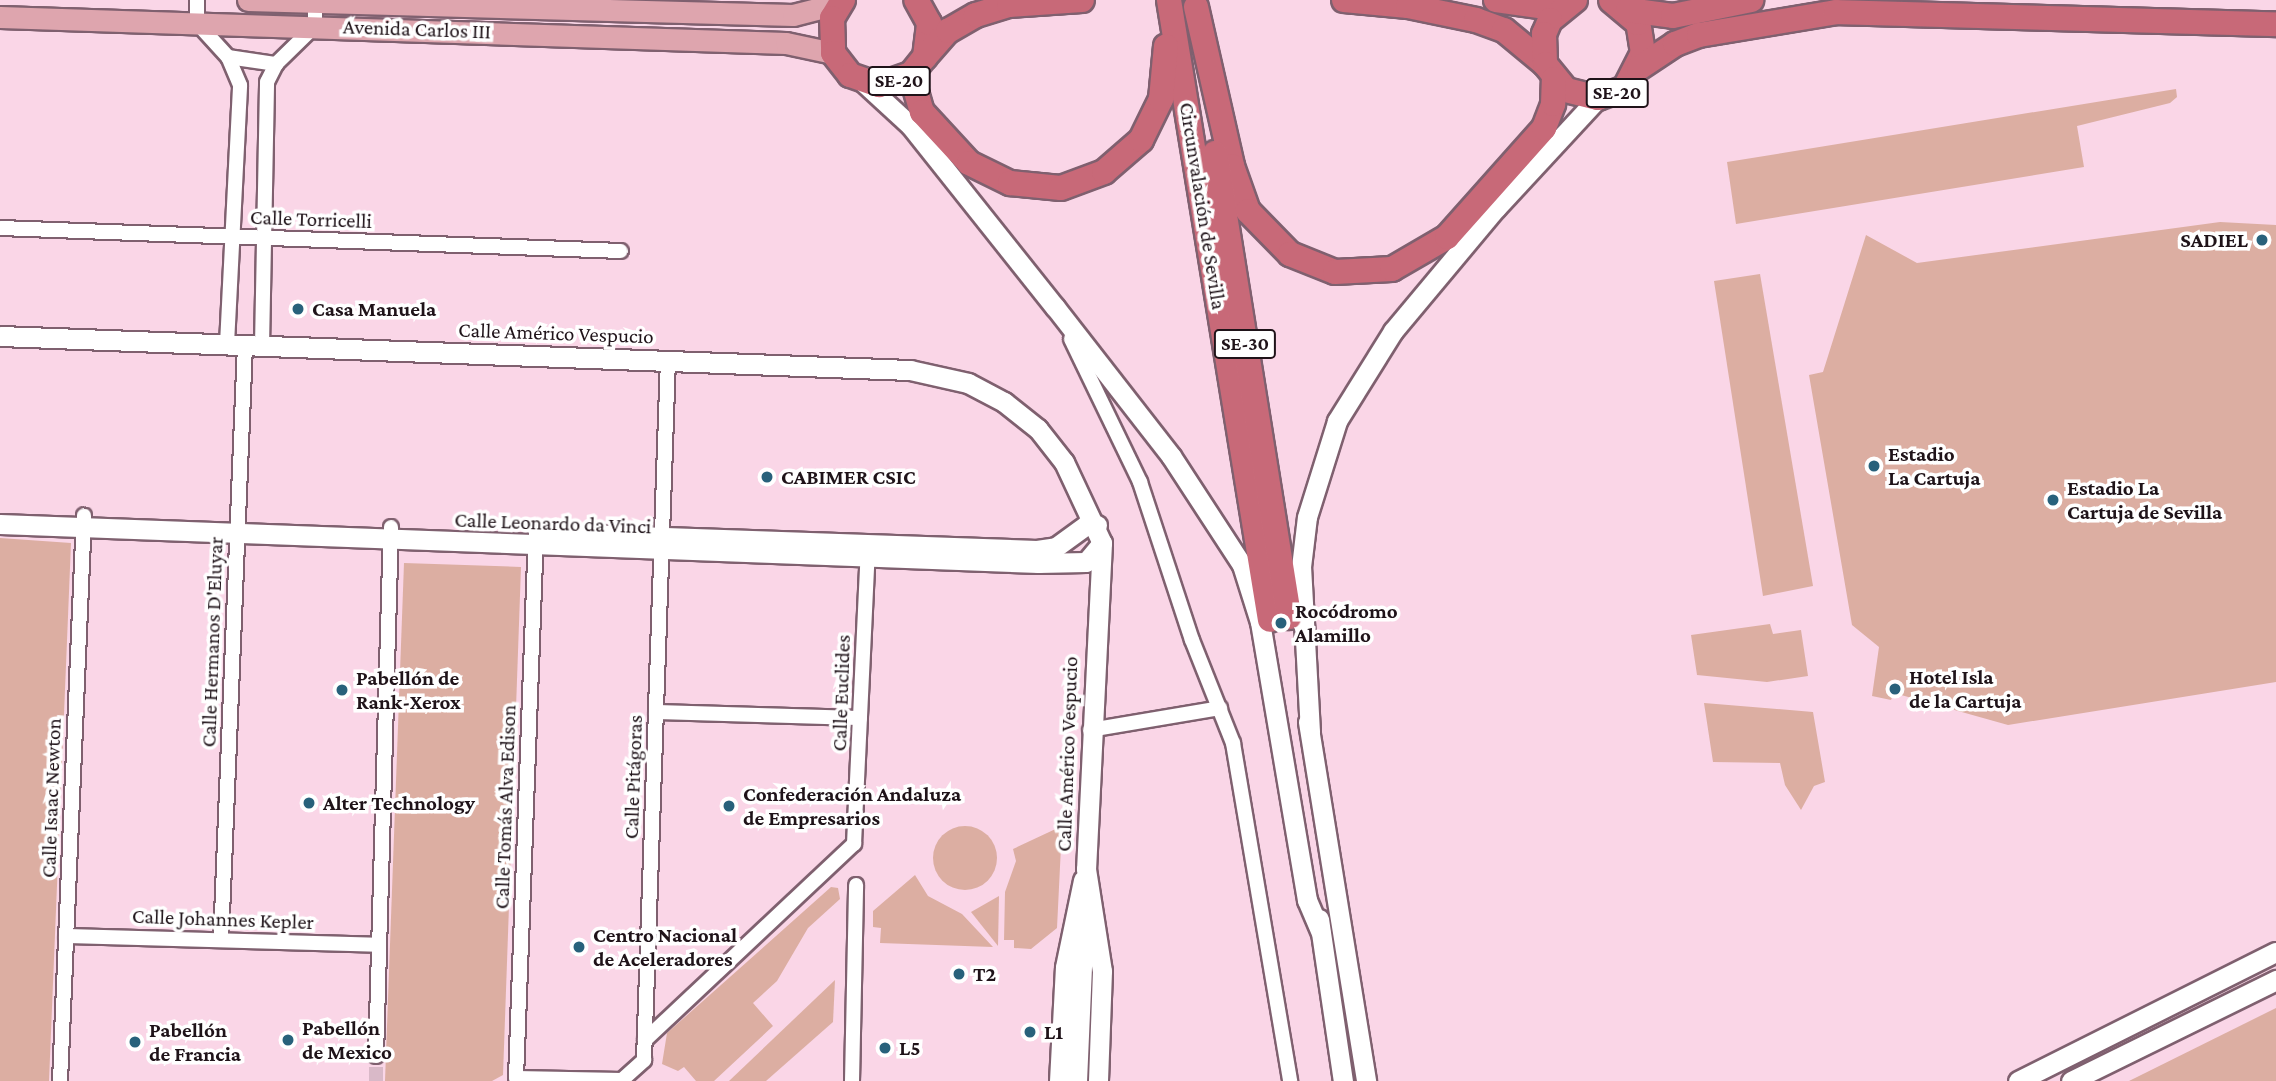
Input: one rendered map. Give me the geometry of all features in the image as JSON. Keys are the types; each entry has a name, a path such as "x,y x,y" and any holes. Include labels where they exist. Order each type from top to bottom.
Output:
{"highway":[{"name":"SE-20","path":"916,0 929,23 918,66"},
{"name":"SE-20","path":"832,53 845,70 863,82 888,84 918,66 948,31 976,15 1009,5 1082,0"},
{"path":"1167,0 1190,73 1232,166 1248,211 1290,254 1349,274 1408,264 1447,237 1544,128 1553,104 1544,34 1567,4"},
{"name":"SE-20","path":"1344,0 1408,6 1476,20 1504,30 1582,97 1598,98 1625,88 1639,68 1675,44 1699,35 1810,14 1864,10 2276,23"},
{"path":"1496,0 1567,4"},
{"name":"SE-20","path":"1620,5 1673,16 1751,0"},
{"path":"832,53 829,36 841,1"},
{"path":"918,66 922,112 969,163 1010,183 1040,189 1081,183 1125,157 1190,73 1195,4"},
{"name":"SE-20","path":"1620,5 1643,38 1639,68"},
{"name":"Circunvalación de Sevilla","path":"1190,73 1280,619"}],"main road":[{"name":"Avenida Carlos III","path":"248,0 793,15 841,1"},
{"name":"Avenida Carlos III","path":"0,17 786,43 832,53"}],"street":[{"path":"197,0 197,23 228,57 240,85 232,237 245,345"},
{"path":"245,345 264,239 267,82 276,64 315,26 315,1"},
{"path":"2133,18 2276,36"},
{"path":"228,57 276,64"},
{"path":"863,82 910,125 1055,307 1221,528 1242,565 1280,619 1310,732 1366,1081"},
{"path":"1343,1081 1320,931 1280,619 1310,505 1337,421 1356,383 1393,331 1496,208 1598,98"},
{"name":"Calle Torricelli","path":"0,228 621,251"},
{"path":"1055,307 1140,482 1192,640 1233,743 1290,1081"},
{"name":"Calle Américo Vespucio","path":"0,336 910,369 968,383 1022,415 1071,475 1092,543 1094,641 1086,869 1065,967 1059,1081"},
{"name":"Calle Hermanos D'Eluyar","path":"221,940 245,345"},
{"name":"Calle Pitágoras","path":"513,1079 622,1080 644,1060 668,360"},
{"name":"Calle Leonardo da Vinci","path":"0,513 84,522"},
{"name":"Calle Leonardo da Vinci","path":"0,524 84,522 868,551 1037,550 1092,543"},
{"name":"Calle Isaac Newton","path":"60,1081 84,522"},
{"path":"376,1056 391,533"},
{"name":"Calle Tomás Alva Edison","path":"513,1079 536,539"},
{"name":"Calle Leonardo da Vinci","path":"868,551 1092,543"},
{"name":"Calle Euclides","path":"645,1040 854,844 868,551"},
{"path":"1090,730 1220,708"},
{"path":"656,712 860,718"},
{"path":"1077,1081 1086,869"},
{"name":"Calle Américo Vespucio","path":"1086,869 1102,971 1098,1081"},
{"path":"852,1081 856,886"},
{"name":"Calle Johannes Kepler","path":"66,936 379,945"},
{"path":"2018,1081 2276,951"},
{"path":"2071,1081 2276,980"}],"shaded area":[{"path":"2176,89 2177,97 2170,103 2077,126 2084,167 1736,224 1727,162"},
{"name":"Estadio La Cartuja de Sevilla","path":"2220,222 2276,225 2276,682 2008,725 1894,693 1891,700 1872,696 1879,647 1852,625 1809,375 1823,372 1866,235 1917,263"},
{"path":"1760,274 1813,586 1763,596 1714,281"},
{"path":"0,538 71,543 49,1081 0,1081"},
{"path":"404,563 521,567 503,1075 492,1081 385,1081"},
{"path":"1770,624 1773,634 1801,630 1808,676 1767,682 1697,675 1691,635"},
{"path":"1704,703 1813,712 1825,782 1814,786 1801,810 1785,785 1780,763 1713,762"},
{"path":"959,826 971,826 988,835 995,846 995,870 988,881 971,890 959,890 947,885 938,876 933,864 933,852 938,840 947,831"},
{"path":"1062,826 1057,928 1031,949 1014,948 1014,940 1004,940 1005,892 1016,861 1013,849"},
{"path":"915,875 928,896 962,914 993,947 880,943 881,928 873,927 873,911"},
{"path":"831,887 838,888 840,899 808,928 777,981 753,1003 773,1026 714,1081 696,1081 684,1067 678,1071 662,1064 667,1033"},
{"path":"999,896 998,946 971,912"},
{"path":"835,980 833,1022 766,1081 729,1081"},
{"path":"2276,1008 2276,1081 2129,1081"}],"tunnel":[{"path":"376,1056 376,1081"}],"place":[{"name":"SADIEL","path":"2262,240"},
{"name":"Casa Manuela","path":"298,309"},
{"name":"Estadio La Cartuja","path":"1874,466"},
{"name":"CABIMER CSIC","path":"767,477"},
{"name":"Estadio La Cartuja de Sevilla","path":"2053,500"},
{"name":"Rocódromo Alamillo","path":"1281,623"},
{"name":"Hotel Isla de la Cartuja","path":"1895,689"},
{"name":"Pabellón de Rank-Xerox","path":"342,690"},
{"name":"Alter Technology","path":"309,803"},
{"name":"Confederación Andaluza de Empresarios","path":"729,806"},
{"name":"Centro Nacional de Aceleradores","path":"579,947"},
{"name":"T2","path":"959,974"},
{"name":"L1","path":"1030,1032"},
{"name":"Pabellón de Mexico","path":"288,1040"},
{"name":"Pabellón de Francia","path":"135,1042"},
{"name":"L5","path":"885,1048"}]}
